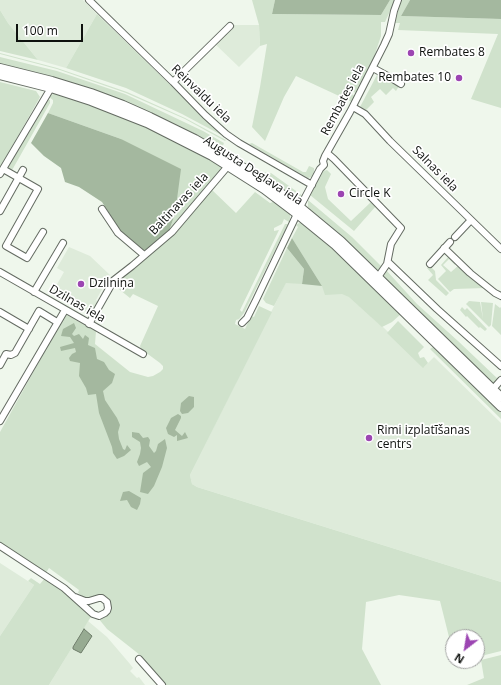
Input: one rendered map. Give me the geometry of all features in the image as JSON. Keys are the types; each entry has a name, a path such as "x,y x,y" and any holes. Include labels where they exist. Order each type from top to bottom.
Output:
{"main road":[{"name":"Augusta Deglava iela","path":"0,68 52,81 91,93 150,117 195,139 236,163 299,210 378,277 501,397"},
{"name":"Augusta Deglava iela","path":"0,75 51,88 92,101 147,123 190,144 299,210"},
{"name":"Augusta Deglava iela","path":"344,249 501,407"}],"street":[{"name":"Reinvaldu iela","path":"89,0 205,115 229,136 312,185"},
{"name":"Rembates iela","path":"242,323 247,318 299,210 320,169 324,165 323,161 327,153 373,68 388,34 398,0"},
{"path":"173,82 230,26"},
{"path":"373,68 401,84"},
{"path":"45,193 19,178 1,171 51,88"},
{"name":"Salnas iela","path":"352,107 365,114 501,249"},
{"path":"327,153 334,158 401,228 391,244 388,262 378,277"},
{"name":"Baltinavas iela","path":"89,324 114,280 172,232 228,166"},
{"path":"0,210 23,170"},
{"path":"38,189 6,246 27,258 43,232"},
{"path":"102,209 118,233 144,255"},
{"path":"430,264 453,239 460,228 471,220"},
{"path":"34,292 63,243"},
{"path":"444,248 470,273 501,296"},
{"path":"388,262 442,314 501,366"},
{"name":"Dzilnas iela","path":"0,272 143,354"},
{"path":"0,421 65,310"},
{"path":"0,365 6,354 11,355 15,353 39,311 58,322"},
{"path":"0,312 29,329"},
{"path":"493,389 501,380"},
{"path":"0,546 76,597 85,601 102,598 107,602 107,611 102,615 96,615 76,597"},
{"path":"139,659 162,685"}],"shaded area":[{"path":"0,0 83,0 97,14 66,68 38,60 8,23 0,10"},
{"path":"252,0 275,0 272,14 381,15 390,0 395,0 385,22 381,22 381,36 373,60 356,93 349,90 348,92 355,96 352,102 296,76 284,97 265,141 252,127 267,44 260,46 259,25"},
{"path":"275,0 390,0 381,15 272,14"},
{"path":"401,0 410,0 401,16 501,19 501,108 471,99 498,34 398,30 400,23 395,23"},
{"path":"410,0 501,0 501,19 401,16"},
{"path":"0,10 8,23 38,60 0,51"},
{"path":"97,14 190,104 228,137 227,138 182,114 126,88 66,68"},
{"path":"231,25 259,25 260,46 239,67 215,44"},
{"path":"0,53 57,68 127,92 185,118 226,140 225,141 185,119 126,93 57,69"},
{"path":"0,57 57,71 125,94 203,131 224,143 222,148 230,154 0,65"},
{"path":"378,73 380,74 377,80 381,82 385,76 399,86 396,91 393,88 386,95 380,89 371,97 374,102 365,111 360,107"},
{"path":"0,82 36,91 40,97 0,168"},
{"path":"53,94 60,94 136,122 178,141 218,163 221,170 169,231 175,214 121,139 48,113 53,103 53,100 49,97"},
{"path":"47,99 50,100 50,103 11,172 8,166"},
{"path":"48,113 121,139 181,169 175,214 169,231 146,250 141,250 123,236 102,202 79,187 65,182 61,168 44,156 31,143"},
{"path":"252,143 303,172 306,172 309,166 314,168 314,175 308,178 249,144"},
{"path":"327,170 331,174 325,187 328,199 351,221 371,202 376,206 354,231 310,195 321,172"},
{"path":"260,172 271,173 303,196 301,198 294,198 258,174"},
{"path":"211,189 236,213 255,192 270,203 273,202 281,205 290,213 289,222 284,219 282,224 274,228 274,231 279,230 240,310 242,312 285,224 288,224 244,313 239,319 236,320 235,324 245,329 251,316 254,317 259,306 272,312 190,475 192,484 197,487 501,582 501,651 485,655 485,629 447,629 440,601 399,595 366,602 362,649 381,685 165,685 140,655 107,629 98,618 103,617 108,601 83,597 78,593 79,590 49,568 46,573 0,543 0,432 65,315 96,331 95,344 130,372 148,377 153,376 163,369 163,366 160,363 141,349 140,346 158,306 133,294 130,298 115,286 118,280 132,269"},
{"path":"308,200 352,237 382,267 379,271 377,271 312,213 308,207"},
{"path":"302,223 342,255 401,314 392,322 382,327 349,297 342,294 325,295 322,286 292,238 298,227 296,225"},
{"path":"292,238 322,286 302,284 304,269 287,248"},
{"name":"Dzilniņa","path":"69,247 90,256 110,275 96,300 98,302 89,314 52,293 64,272 57,268"},
{"path":"287,248 304,269 302,284 286,283 274,306 266,303 263,299"},
{"path":"449,256 456,263 455,265 449,259 443,265 451,272 459,265 485,288 454,289 450,292 438,279 446,271 441,265"},
{"path":"430,266 435,271 436,280 449,293 446,296 428,280 433,275 427,268"},
{"path":"386,270 417,304 499,380 492,385 383,276"},
{"path":"286,282 342,287 424,367 434,357 501,423 501,582 197,487 192,484 190,475"},
{"path":"469,301 480,302 483,319 481,302 493,303 491,325 489,327 466,304"},
{"path":"495,304 500,308 501,307 501,335 492,326"},
{"path":"462,307 465,310 467,308 487,329 485,331 480,327 479,328 467,316 466,317 460,310"},
{"path":"398,321 424,347 418,353 420,358 424,357 428,363 423,368 387,333"},
{"path":"74,323 76,328 72,334 74,336 79,334 83,339 85,335 89,338 88,345 95,348 97,359 104,362 109,370 115,374 112,383 103,391 105,400 120,425 118,432 123,449 125,450 127,445 131,450 124,456 117,459 113,453 99,413 96,394 88,395 79,376 80,363 70,361 69,358 76,352 75,348 61,351 60,347 74,343 70,337 61,336 63,329"},
{"path":"433,347 437,348 501,411 501,419 430,349"},
{"path":"189,396 194,397 194,407 188,413 182,414 180,411 181,403"},
{"path":"178,414 181,418 175,430 182,436 185,432 188,438 177,441 177,435 174,437 168,434 166,428 171,418"},
{"path":"132,432 139,433 143,438 148,437 150,440 149,446 154,453 158,444 165,439 167,448 162,467 154,486 148,494 140,492 143,473 151,467 147,462 139,466 137,462 141,448 140,442 132,437"},
{"path":"129,491 141,498 137,510 131,507 127,500 120,501 123,492"},
{"path":"0,563 34,585 0,636"},
{"path":"31,578 40,584 45,578 92,615 49,685 0,685 0,636 34,585 28,581"},
{"path":"88,621 107,637 133,668 130,671 137,678 139,677 145,685 49,685"},
{"path":"84,629 92,636 81,653 73,649 73,647"},
{"path":"501,655 501,685 467,685 484,678 482,669 485,669 485,659"}],"place":[{"name":"Rembates 8","path":"411,53"},
{"name":"Rembates 10","path":"459,78"},
{"name":"Circle K","path":"341,194"},
{"name":"Dzilniņa","path":"81,284"},
{"name":"Rimi izplatīšanas centrs","path":"369,438"}]}
